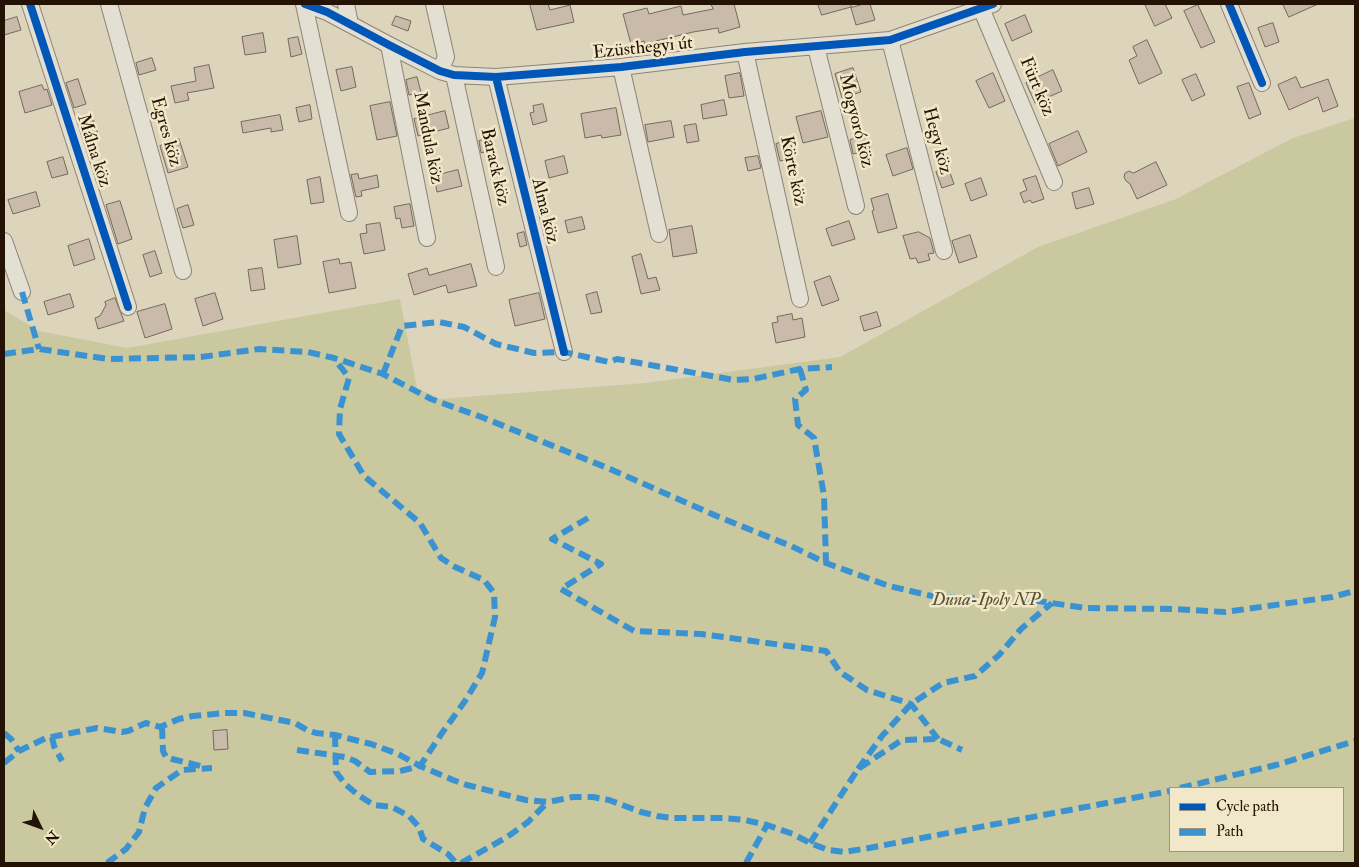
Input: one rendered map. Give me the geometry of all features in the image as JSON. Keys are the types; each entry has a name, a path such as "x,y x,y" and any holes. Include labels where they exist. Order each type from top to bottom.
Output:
{"street":[{"name":"Málna köz","path":"30,4 128,307"},
{"name":"Egres köz","path":"109,4 183,271"},
{"name":"Ezüsthegyi út","path":"305,4 327,12 388,45 447,73 496,78 621,67 745,52 890,40 987,6"},
{"path":"305,4 348,214"},
{"path":"346,4 350,24"},
{"name":"Barack köz","path":"434,4 446,57 447,73 496,267"},
{"path":"1229,4 1262,83"},
{"name":"Fürt köz","path":"987,6 1054,182"},
{"name":"Hegy köz","path":"890,40 944,251"},
{"name":"Mandula köz","path":"388,45 427,238"},
{"name":"Mogyoró köz","path":"816,47 856,206"},
{"name":"Körte köz","path":"745,52 800,298"},
{"path":"621,67 659,234"},
{"name":"Alma köz","path":"496,78 564,352"},
{"path":"4,241 22,292"}],"green space":[{"name":"Duna-Ipoly NP","path":"1355,118 1355,863 4,863 4,310 39,331 127,348 400,299 417,388 440,399 645,383 840,357 1038,247 1176,199 1293,138"}],"building":[{"path":"530,4 548,4 550,10 570,5 574,22 537,30"},
{"path":"711,4 734,4 740,27 719,33 718,28 693,32 656,41 657,46 646,49 644,41 631,44 623,14 647,8 649,14 681,6 683,15 713,9"},
{"path":"818,4 851,4 851,7 822,15"},
{"path":"870,4 875,20 856,25 851,8"},
{"path":"1145,4 1165,4 1172,18 1155,26"},
{"path":"1283,4 1318,4 1289,17"},
{"path":"1198,5 1215,42 1201,48 1184,11"},
{"path":"1025,15 1032,32 1012,41 1005,24"},
{"path":"396,16 411,21 408,31 392,25"},
{"path":"17,17 21,30 4,35 4,21"},
{"path":"1273,23 1279,42 1265,47 1258,28"},
{"path":"263,33 266,52 245,55 242,37"},
{"path":"298,37 302,54 291,57 288,39"},
{"path":"1147,40 1162,73 1139,84 1129,60 1137,56 1133,47"},
{"path":"152,58 156,70 139,75 136,63"},
{"path":"209,65 214,88 187,93 189,100 175,103 171,86 196,81 194,68"},
{"path":"352,67 356,87 341,91 336,70"},
{"path":"853,68 861,92 842,98 835,74"},
{"path":"1053,70 1062,91 1035,103 1026,83"},
{"path":"740,73 744,96 729,98 725,76"},
{"path":"993,73 1005,101 989,108 976,81"},
{"path":"1196,74 1205,95 1192,101 1182,80"},
{"path":"417,77 421,92 409,95 406,80"},
{"path":"1296,77 1301,88 1328,79 1338,106 1323,112 1318,97 1289,110 1278,85"},
{"path":"78,79 86,104 74,108 66,83"},
{"path":"1249,83 1261,114 1249,119 1237,87"},
{"path":"42,85 44,90 47,89 52,105 25,113 19,92"},
{"path":"724,100 727,115 703,119 701,105"},
{"path":"390,102 397,136 377,140 370,106"},
{"path":"543,104 547,121 533,125 530,113 534,112 533,106"},
{"path":"310,105 312,119 299,122 296,108"},
{"path":"616,108 621,135 602,138 601,135 585,138 581,114"},
{"path":"445,111 449,128 418,136 414,119"},
{"path":"821,111 828,137 803,143 796,117"},
{"path":"280,115 283,130 271,132 271,128 243,133 241,122"},
{"path":"94,121 99,138 88,141 83,124"},
{"path":"671,121 674,137 648,142 645,125"},
{"path":"696,124 699,141 687,143 684,126"},
{"path":"1078,131 1087,152 1058,166 1049,144"},
{"path":"867,135 870,150 853,154 850,140"},
{"path":"179,139 188,167 168,173 160,146"},
{"path":"486,139 489,151 481,153 479,141"},
{"path":"790,140 794,158 780,161 776,144"},
{"path":"907,148 913,169 893,176 886,155"},
{"path":"564,156 568,173 549,178 545,161"},
{"path":"758,156 761,168 748,171 745,158"},
{"path":"63,157 68,174 52,178 47,162"},
{"path":"1156,162 1167,185 1137,199 1130,184 1124,177 1125,173 1129,171 1133,173"},
{"path":"948,167 954,184 942,188 936,172"},
{"path":"458,170 462,186 437,192 434,176"},
{"path":"358,174 359,179 377,175 379,187 361,191 362,196 356,197 351,175"},
{"path":"1036,176 1044,199 1032,203 1030,200 1024,203 1020,193 1027,190 1023,180"},
{"path":"320,177 324,202 311,204 307,180"},
{"path":"981,178 987,195 971,201 965,184"},
{"path":"1089,188 1094,204 1076,209 1072,193"},
{"path":"36,192 40,206 13,214 8,200"},
{"path":"888,194 897,228 878,233 871,199"},
{"path":"120,201 132,239 118,244 106,205"},
{"path":"410,204 414,226 402,228 400,218 396,219 394,207"},
{"path":"188,205 194,225 183,228 177,209"},
{"path":"582,217 585,229 568,233 565,221"},
{"path":"849,221 855,239 832,246 826,229"},
{"path":"380,223 385,250 364,254 360,234 367,233 366,225"},
{"path":"692,226 697,253 673,257 669,230"},
{"path":"524,232 527,245 520,247 517,234"},
{"path":"919,232 930,238 934,253 928,254 930,260 918,263 916,258 910,259 903,236"},
{"path":"970,235 977,257 959,263 952,241"},
{"path":"297,236 301,264 278,268 274,240"},
{"path":"89,239 95,259 74,266 68,246"},
{"path":"155,251 162,273 150,277 143,255"},
{"path":"641,254 648,279 656,277 660,290 641,294 632,257"},
{"path":"339,259 340,264 351,262 356,288 329,293 323,262"},
{"path":"471,264 477,286 448,293 446,285 414,295 408,274 427,268 429,275"},
{"path":"262,268 265,289 251,291 248,270"},
{"path":"830,276 839,300 822,306 814,282"},
{"path":"597,292 602,312 591,314 586,295"},
{"path":"215,293 223,319 203,326 195,299"},
{"path":"539,293 545,319 515,326 509,300"},
{"path":"70,294 74,307 48,315 44,302"},
{"path":"115,298 124,321 98,329 95,318 100,316 106,305 105,302"},
{"path":"165,304 172,329 145,338 137,312"},
{"path":"877,312 881,326 864,331 860,317"},
{"path":"792,314 793,320 802,318 805,337 776,343 772,323 778,322 777,317"},
{"path":"227,730 228,749 214,750 213,731"}],"marked path":[{"path":"22,292 39,349"},
{"path":"383,374 402,326 439,322 464,327 496,344 534,353 564,352 609,362 617,359 734,380 753,379 800,369 832,367"},
{"path":"4,354 39,349 108,359 201,357 259,349 308,352 334,358 383,374 431,399 484,418 610,469 791,546 826,563 889,586 936,597 1031,600 1086,608 1225,612 1332,597 1355,591"},
{"path":"297,750 345,757 355,761 370,772 400,771 420,766 482,673 495,617 494,593 484,580 455,567 441,558 420,523 364,476 339,434 340,409 349,378 334,358"},
{"path":"800,369 806,390 795,399 798,425 814,438 824,496 826,563"},
{"path":"588,518 552,539 601,564 561,589 634,631 701,634 826,651 840,672 867,690 911,704 938,739"},
{"path":"858,769 882,736 911,704 943,683 975,676 999,655 1021,629 1052,603"},
{"path":"4,763 19,751 46,738 97,728 122,732 146,723 160,727 179,719 193,716 244,713 295,723 316,733 335,735 371,744 398,754 453,780 526,800 548,802 573,797 593,797 609,800 657,816 745,820 793,834 828,850 844,852 1169,791"},
{"path":"162,727 163,751 166,757 201,766"},
{"path":"4,733 11,739 19,751"},
{"path":"335,735 336,772 345,784 374,805 392,807 409,816 419,827 423,839 448,854 456,863"},
{"path":"52,737 54,746 62,761"},
{"path":"810,843 858,769 902,740 938,739 962,750"},
{"path":"1184,787 1276,765 1355,741"},
{"path":"107,863 126,849 139,832 145,808 156,788 182,770 212,768"},
{"path":"461,863 507,837 528,822 548,802"},
{"path":"746,863 767,825"}],"cycle path":[{"path":"30,4 128,307"},
{"path":"305,4 327,12 440,71 454,75 496,77 621,67 745,52 890,40 993,4"},
{"path":"1229,4 1262,83"},
{"path":"496,77 564,352"}]}
